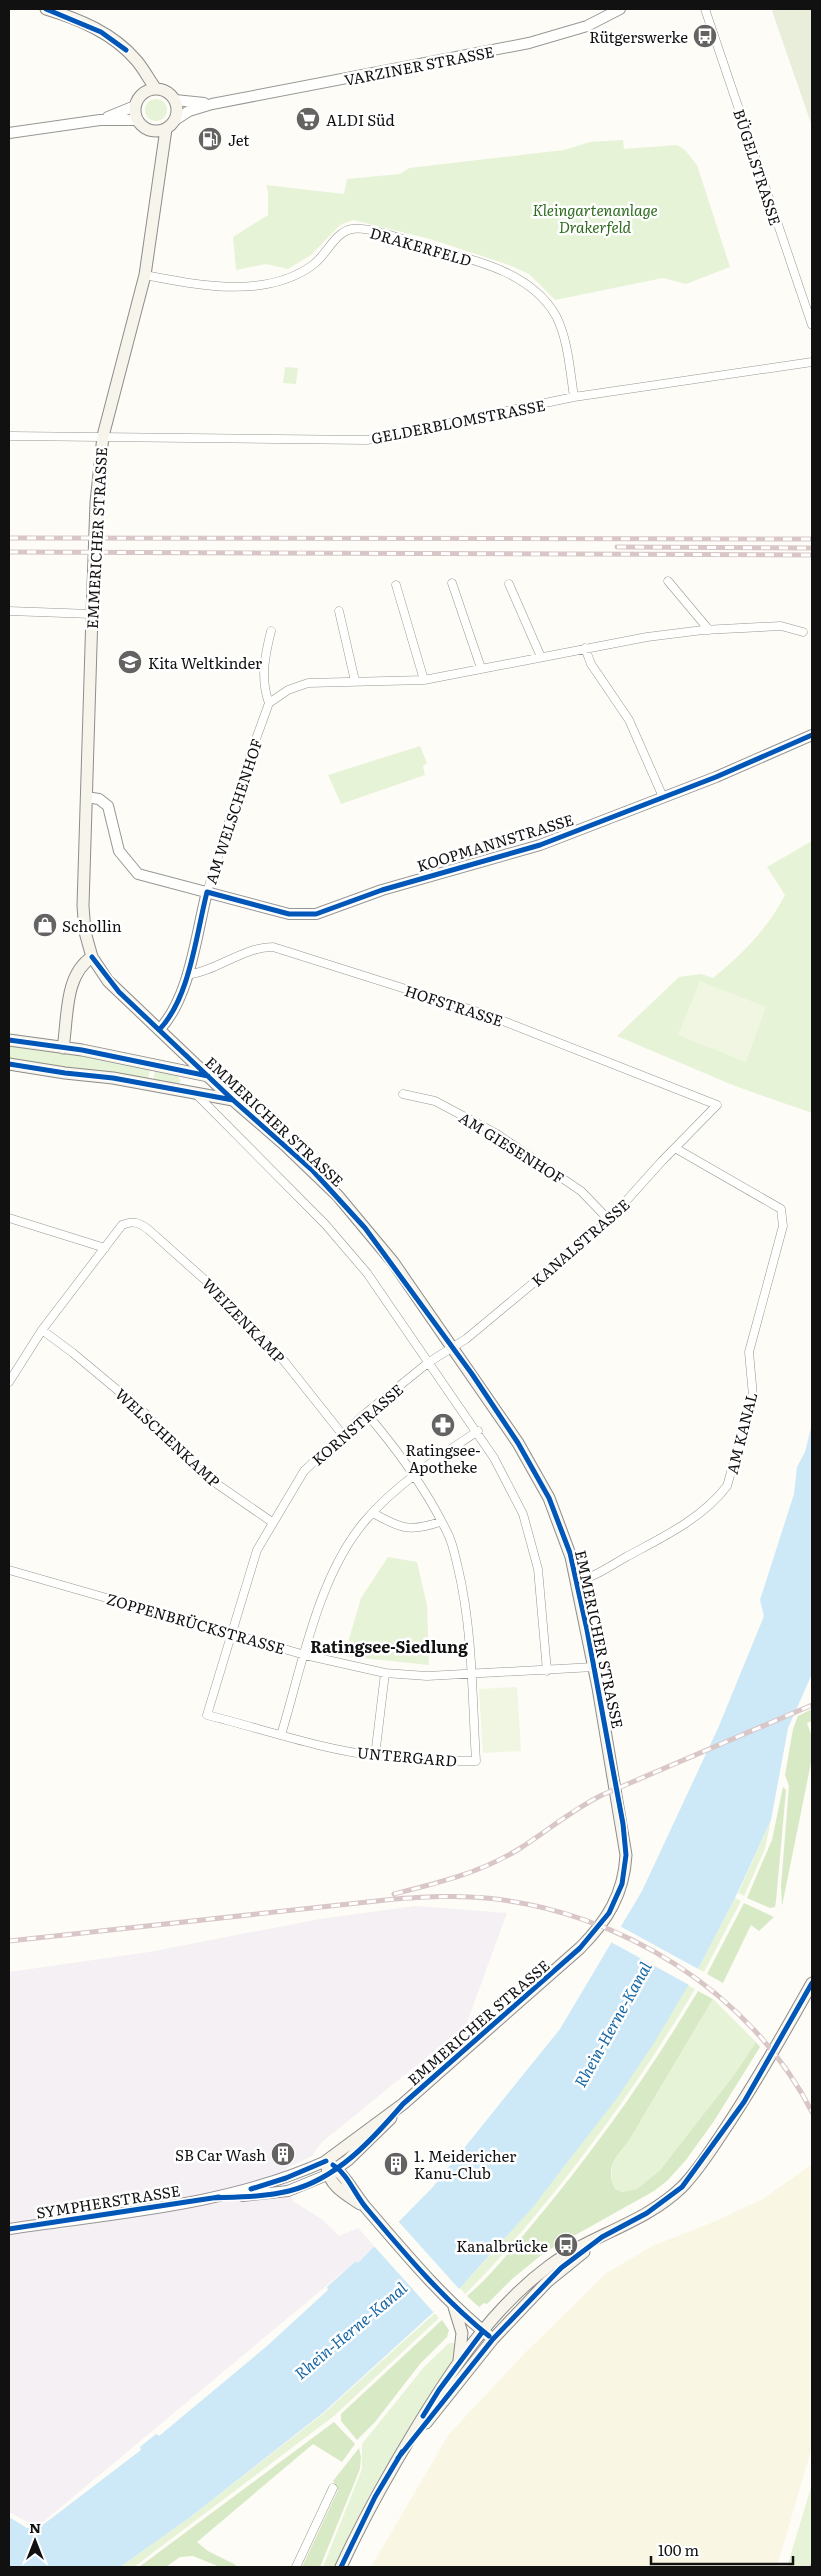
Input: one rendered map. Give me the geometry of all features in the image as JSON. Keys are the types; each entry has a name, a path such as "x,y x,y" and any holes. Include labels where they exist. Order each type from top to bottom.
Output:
{"main road":[{"path":"46,9 101,32 126,50 140,64 156,89"},
{"path":"126,50 137,70 143,93"},
{"path":"156,89 167,92 175,100 177,106 175,120 166,129 152,132 140,125 136,120 135,106 143,93 156,89"},
{"name":"EMMERICHER STRASSE","path":"166,129 145,275 103,436 96,502 82,906 85,932 92,957 113,986 208,1076 221,1094 233,1100 292,1151 338,1196 393,1262 518,1443 549,1498 563,1530 577,1581 625,1842 625,1868 617,1900 603,1923 580,1948 403,2104 326,2161"},
{"name":"EMMERICHER STRASSE","path":"152,132 162,166"},
{"path":"63,1048 72,984 82,963 92,957"},
{"path":"9,1040 63,1048 208,1076 204,1090 195,1093"},
{"path":"9,1064 53,1072 113,1078 195,1093 221,1094"},
{"path":"341,2567 375,2497 398,2458 457,2364 483,2331 514,2296 550,2265 570,2252 602,2237 666,2201 695,2172 744,2102 812,1983"},
{"name":"EMMERICHER STRASSE","path":"327,2175 338,2169 386,2124 403,2104"},
{"path":"326,2161 338,2169 366,2208 456,2309 493,2339"},
{"path":"326,2161 327,2175 336,2188 366,2208"},
{"path":"398,2458 493,2339 561,2268 602,2237"},
{"path":"456,2309 462,2333 457,2364"}],"street":[{"name":"VARZINER STRASSE","path":"175,120 189,111 212,104 529,43 587,26 620,9"},
{"name":"BÜGELSTRASSE","path":"705,9 812,325"},
{"name":"VARZINER STRASSE","path":"175,100 212,104"},
{"path":"100,120 135,106"},
{"path":"9,133 100,120 136,120"},
{"name":"DRAKERFELD","path":"145,275 192,284 251,287 279,280 311,266 345,232 360,229 394,237 501,270 535,291 556,316 566,349 574,397"},
{"name":"GELDERBLOMSTRASSE","path":"11,436 367,440 574,397 812,362"},
{"path":"668,580 709,630"},
{"path":"452,583 481,668"},
{"path":"396,584 424,680"},
{"path":"509,584 541,657"},
{"path":"9,611 92,614"},
{"path":"339,611 355,681"},
{"path":"271,631 265,655 264,672 264,689 269,703 288,690 308,683 424,680 648,637 709,630 782,626 803,632"},
{"path":"585,648 591,664 629,720 663,797"},
{"name":"AM WELSCHENHOF","path":"160,1030 171,1018 176,1008 187,975 206,892 248,761 269,703"},
{"name":"KOOPMANNSTRASSE","path":"86,797 99,799 108,806 119,852 138,874 289,914 316,914 382,890 537,846 750,764 812,735"},
{"name":"HOFSTRASSE","path":"187,975 204,973 261,947 273,947 488,1015 717,1105"},
{"path":"195,1093 331,1231 366,1273 478,1431 523,1514 542,1593 547,1671"},
{"path":"214,1112 221,1094"},
{"name":"AM GIESENHOF","path":"403,1094 435,1101 496,1134 581,1191 609,1220"},
{"name":"KANALSTRASSE","path":"430,1362 452,1347 609,1220 717,1105"},
{"name":"AM KANAL","path":"577,1581 592,1576 677,1529 718,1498 727,1486 753,1396 749,1352 782,1231 784,1216 781,1209 675,1148"},
{"path":"9,1218 105,1248 42,1330 9,1382"},
{"name":"WEIZENKAMP","path":"105,1248 122,1225 131,1221 141,1224 224,1296 284,1361 342,1434"},
{"name":"WELSCHENKAMP","path":"42,1330 144,1412 204,1475 272,1522"},
{"name":"KORNSTRASSE","path":"206,1715 257,1550 304,1471 366,1413 430,1362"},
{"name":"UNTERGARD","path":"206,1715 281,1735 375,1756 426,1761 476,1761 465,1599 453,1548 447,1532 414,1475 394,1445 366,1413"},
{"path":"281,1735 327,1583 365,1520 414,1475 478,1431"},
{"path":"374,1513 405,1529 420,1529 440,1522"},
{"name":"ZOPPENBRÜCKSTRASSE","path":"9,1570 305,1655 385,1673 427,1676 594,1667"},
{"path":"375,1756 385,1673"},
{"name":"SYMPHERSTRASSE","path":"9,2229 212,2198 266,2186 326,2161"},
{"name":"SYMPHERSTRASSE","path":"212,2198 288,2192 327,2175"},
{"path":"296,2567 333,2488"}],"shaded area":[{"path":"415,1906 507,1913 466,2025 322,2142 312,2156 285,2169 293,2201 323,2220 339,2236 358,2228 375,2247 42,2523 29,2523 9,2512 9,1972 149,1952 320,1919"},
{"path":"812,2164 812,2447 777,2567 371,2567 449,2434 525,2353 605,2274 652,2246 711,2223 763,2199"}],"green space":[{"path":"776,9 812,9 812,126 772,11"},
{"path":"156,99 164,102 167,110 164,118 156,121 148,118 145,110 148,102"},
{"name":"Kleingartenanlage Drakerfeld","path":"623,140 624,149 677,145 685,150 697,165 730,267 686,284 663,278 555,300 529,274 509,265 430,239 353,220 340,225 311,255 288,269 266,264 236,270 233,237 268,215 268,191 266,185 344,194 347,179 400,174 409,168 564,150 590,142"},
{"path":"285,367 298,368 296,384 283,383"},
{"path":"420,746 427,763 423,766 425,775 341,804 328,775"},
{"path":"812,841 812,1113 735,1086 617,1036 679,977 701,974 713,978 744,950 762,930 785,895 767,867"},
{"path":"700,981 766,1007 746,1062 678,1035"},
{"path":"9,1045 81,1055 150,1069 148,1080 9,1059"},
{"path":"155,1070 176,1074 181,1081 176,1085 153,1081"},
{"path":"388,1557 417,1562 427,1605 429,1665 344,1656 361,1598"},
{"path":"517,1687 521,1751 483,1753 479,1689"},
{"path":"812,1709 812,1721 807,1723 812,1737 812,1758 782,1906 781,1886 789,1786 785,1775 793,1729 798,1716"},
{"path":"783,1787 786,1790 776,1901 775,1907 770,1908 747,1898 772,1840"},
{"path":"771,1820 765,1849 744,1896 738,1893"},
{"path":"735,1898 741,1901 704,1972 698,1969"},
{"path":"744,1903 774,1917 759,1931 751,1925 723,1983 707,1974"},
{"path":"688,1985 695,1989 639,2078 599,2135 534,2217 465,2294 460,2288 523,2217 582,2143 637,2065"},
{"path":"698,1991 713,1999 628,2142 616,2158 611,2169 612,2182 615,2189 622,2192 637,2189 660,2170 734,2075 756,2042 760,2047 714,2121 686,2160 667,2181 654,2191 545,2252 512,2279 487,2304 484,2303 479,2307 467,2296 503,2260 580,2165 622,2109"},
{"path":"713,1999 756,2042 734,2075 660,2170 637,2189 622,2192 615,2189 611,2175 616,2158 628,2142"},
{"path":"435,2313 439,2318 334,2416 134,2567 120,2567 189,2518 324,2413"},
{"path":"442,2320 449,2330 447,2337 420,2364 375,2422 357,2440 341,2421 341,2414"},
{"path":"449,2343 456,2343 454,2359 405,2435 360,2512 335,2567 323,2567 362,2469 362,2444 424,2367"},
{"path":"334,2422 355,2444 342,2462 313,2444 197,2542 208,2551 236,2565 234,2567 220,2567 193,2556 180,2557 166,2567 139,2567"},
{"path":"359,2448 361,2457 360,2469 320,2567 302,2567 338,2490 333,2481"},
{"path":"812,2484 812,2567 787,2567"}],"water":[{"name":"Rhein-Herne-Kanal","path":"812,1424 812,1674 788,1728 771,1820 735,1898 698,1969 654,2043 617,2098 532,2208 460,2288 324,2412 189,2518 120,2567 9,2567 9,2517 27,2528 40,2527 141,2450 140,2447 156,2434 159,2436 267,2346 328,2290 327,2287 356,2261 358,2263 432,2188 560,2029 642,1891 719,1726 764,1616 760,1600 794,1494 797,1467 805,1452"}],"pier":[{"path":"618,1925 700,1970 691,1986 609,1941"},
{"path":"397,2220 461,2291 436,2315 373,2245"}],"railway":[{"path":"9,538 812,539"},
{"path":"617,547 812,548"},
{"path":"9,552 812,555"},
{"path":"394,1894 443,1881 489,1865 519,1849 570,1814 602,1795 812,1705"},
{"path":"9,1941 395,1899 475,1897 536,1906 584,1920 631,1940 676,1964 717,1995 754,2029 786,2069 812,2112"}],"cycle path":[{"path":"46,9 101,32 126,50"},
{"path":"159,1030 170,1017 185,984 207,892 289,914 316,914 382,890 540,845 716,777 812,735"},
{"path":"92,957 119,992 233,1100 313,1171 365,1228 472,1374 518,1443 549,1498 570,1553 587,1630 623,1824 626,1855 622,1884 609,1913 580,1948 403,2104 366,2144 338,2168 306,2185 289,2191 260,2196 212,2198"},
{"path":"9,1040 82,1050 208,1076"},
{"path":"9,1064 113,1078 233,1100"},
{"path":"398,2458 493,2339 561,2268 602,2237 647,2213 682,2187 744,2102 812,1983"},
{"path":"251,2189 286,2178 326,2161"},
{"path":"333,2165 348,2180 363,2204 426,2276 456,2307 489,2336"},
{"path":"9,2229 219,2197"},
{"path":"423,2416 439,2390 483,2331"},
{"path":"341,2567 375,2497 402,2452"}],"place":[{"name":"Rütgerswerke","path":"705,36"},
{"name":"ALDI Süd","path":"308,119"},
{"name":"Jet","path":"210,139"},
{"name":"Kita Weltkinder","path":"130,662"},
{"name":"Schollin","path":"45,925"},
{"name":"Ratingsee- Apotheke","path":"443,1425"},
{"name":"SB Car Wash","path":"283,2154"},
{"name":"1. Meidericher Kanu-Club","path":"396,2164"},
{"name":"Kanalbrücke","path":"566,2245"}],"district":[{"name":"Ratingsee-Siedlung","path":"389,1646"}]}
